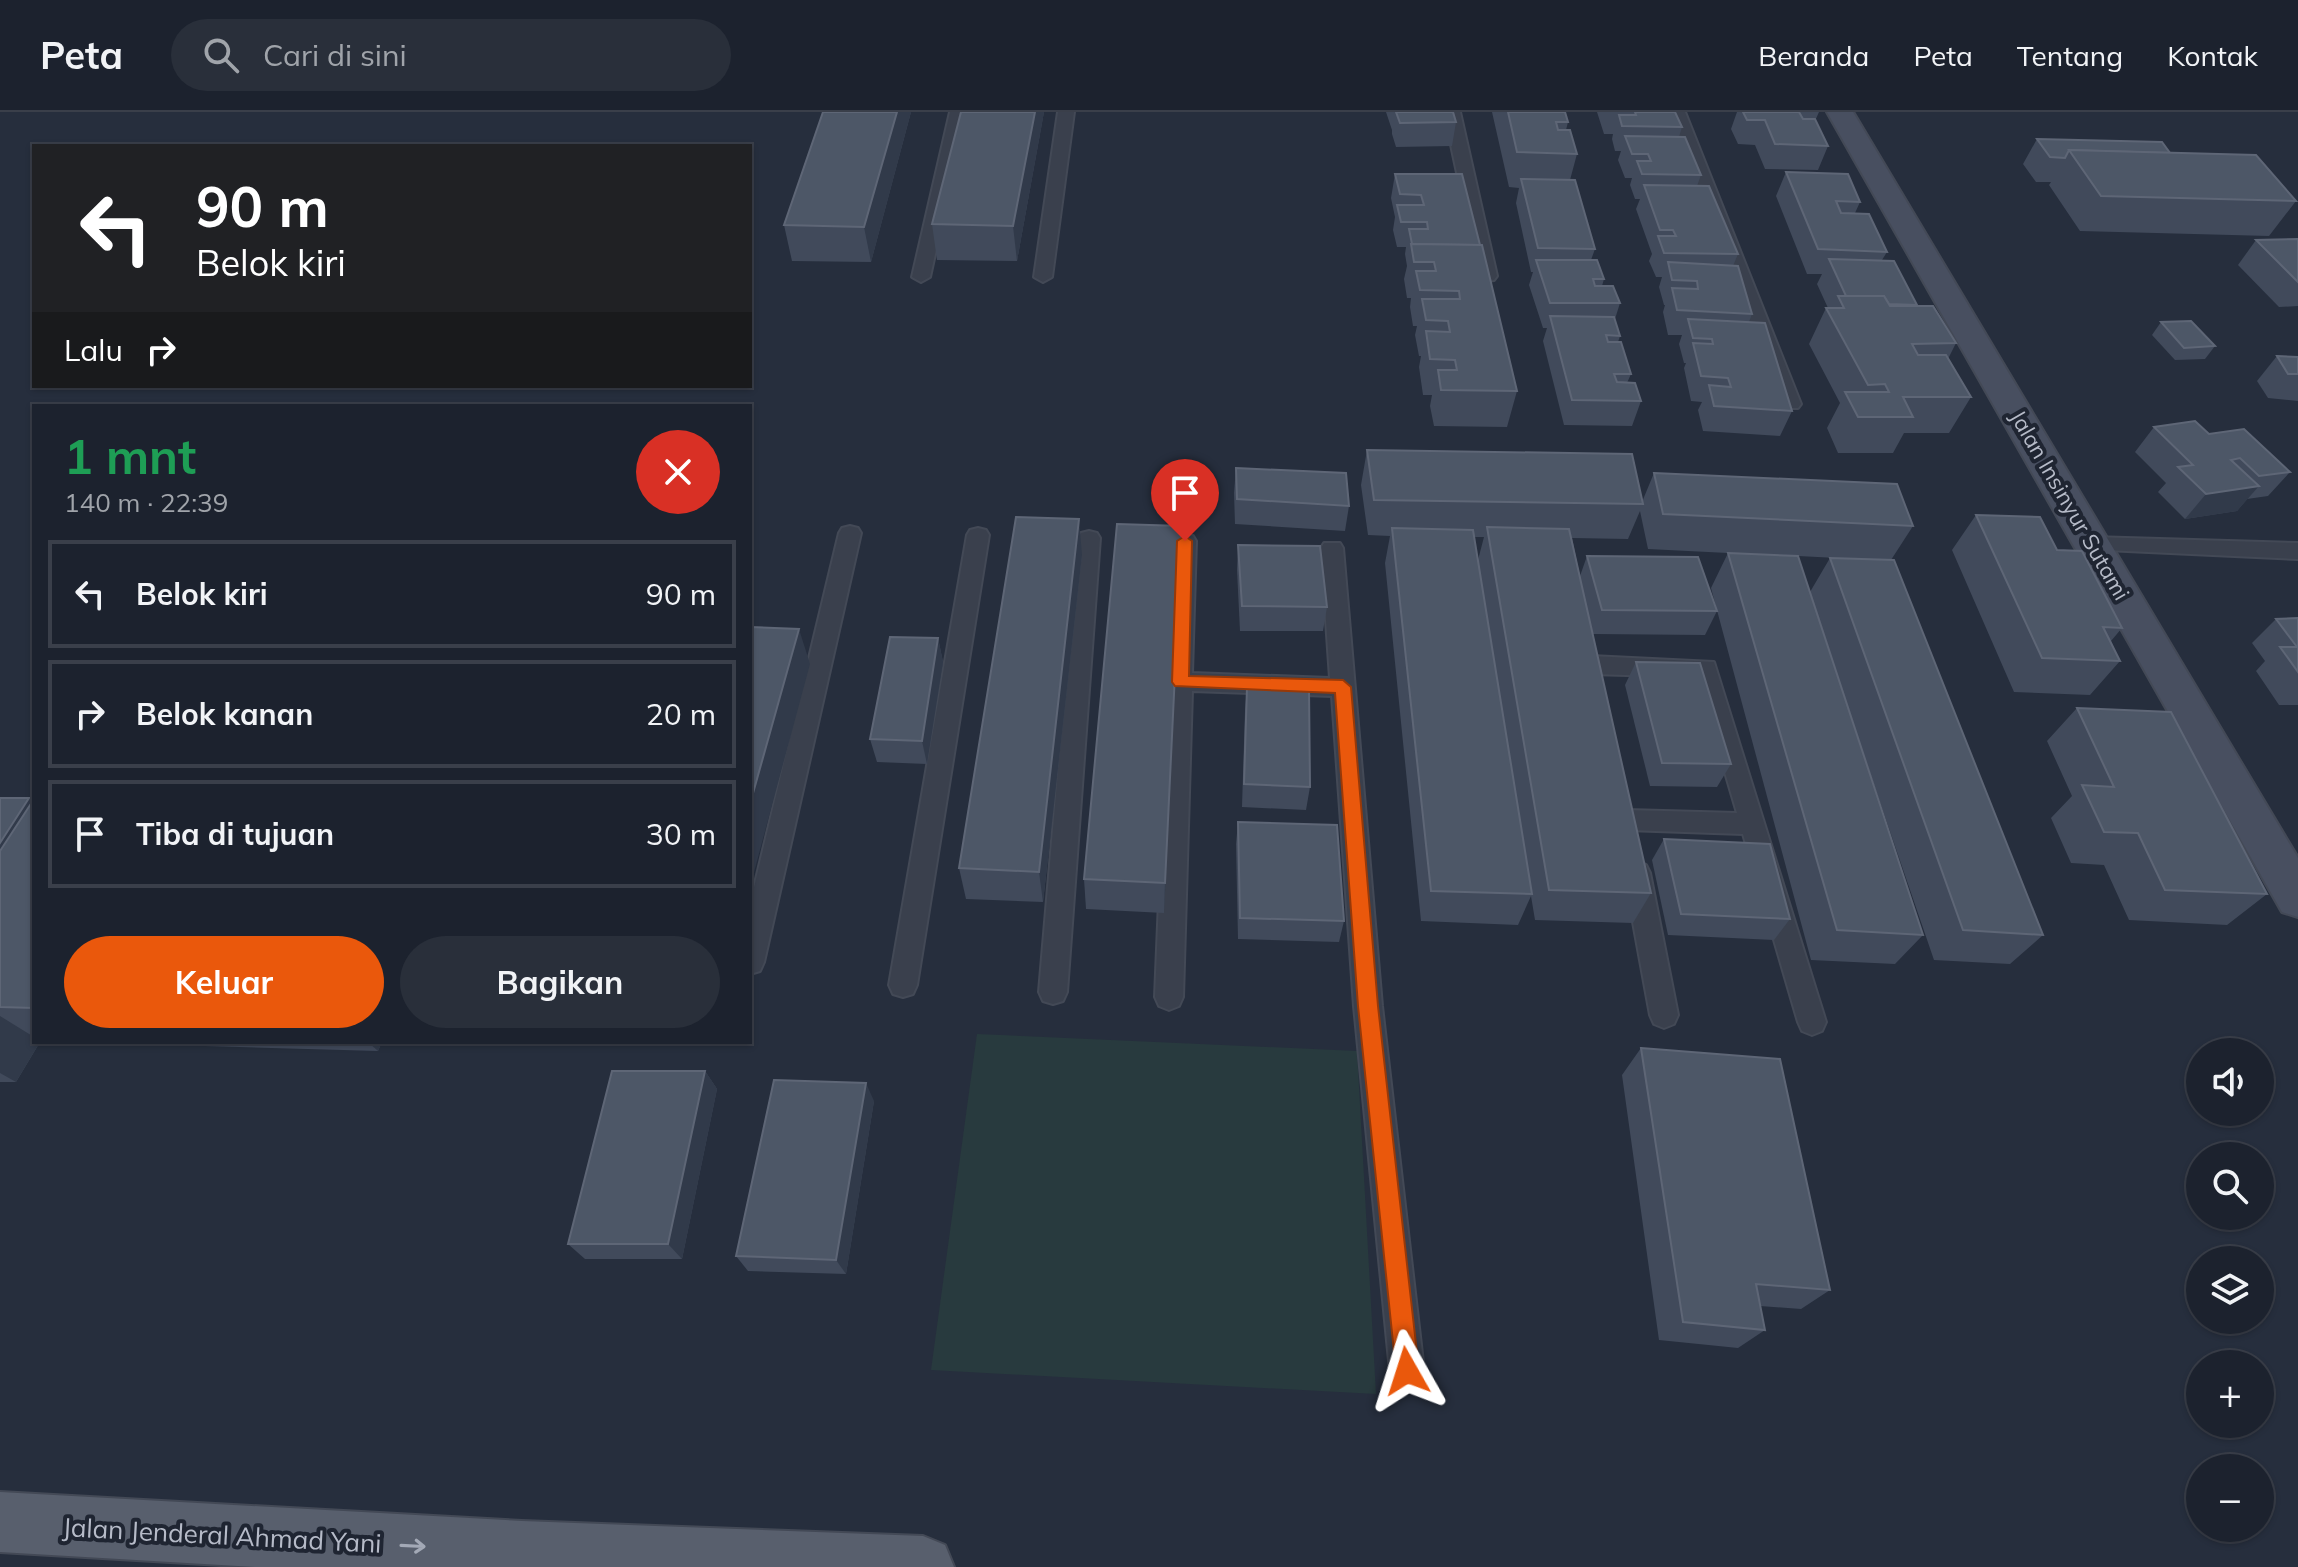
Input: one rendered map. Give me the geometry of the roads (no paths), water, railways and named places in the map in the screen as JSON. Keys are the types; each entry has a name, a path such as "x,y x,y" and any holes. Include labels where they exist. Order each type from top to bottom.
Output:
{"main road":[{"name":"Jalan Jenderal Ahmad Yani","path":"0,1522 522,1552 923,1567"}],"street":[{"name":"Jalan Insinyur Sutami","path":"1840,112 2298,898"}],"lane":[{"path":"921,277 958,112"},
{"path":"1043,277 1066,112"},
{"path":"1452,112 1492,295"},
{"path":"1677,112 1791,404"},
{"path":"752,953 850,533"},
{"path":"903,985 978,535"},
{"path":"1053,992 1089,538"},
{"path":"1169,997 1185,541"},
{"path":"2092,544 2298,551"},
{"path":"1332,548 1368,1006 1407,1371"},
{"path":"1585,637 1598,696"},
{"path":"1591,665 1706,668 1812,1022"},
{"path":"1180,682 1343,687"},
{"path":"1620,789 1664,1015"},
{"path":"1627,820 1753,824"}]}
